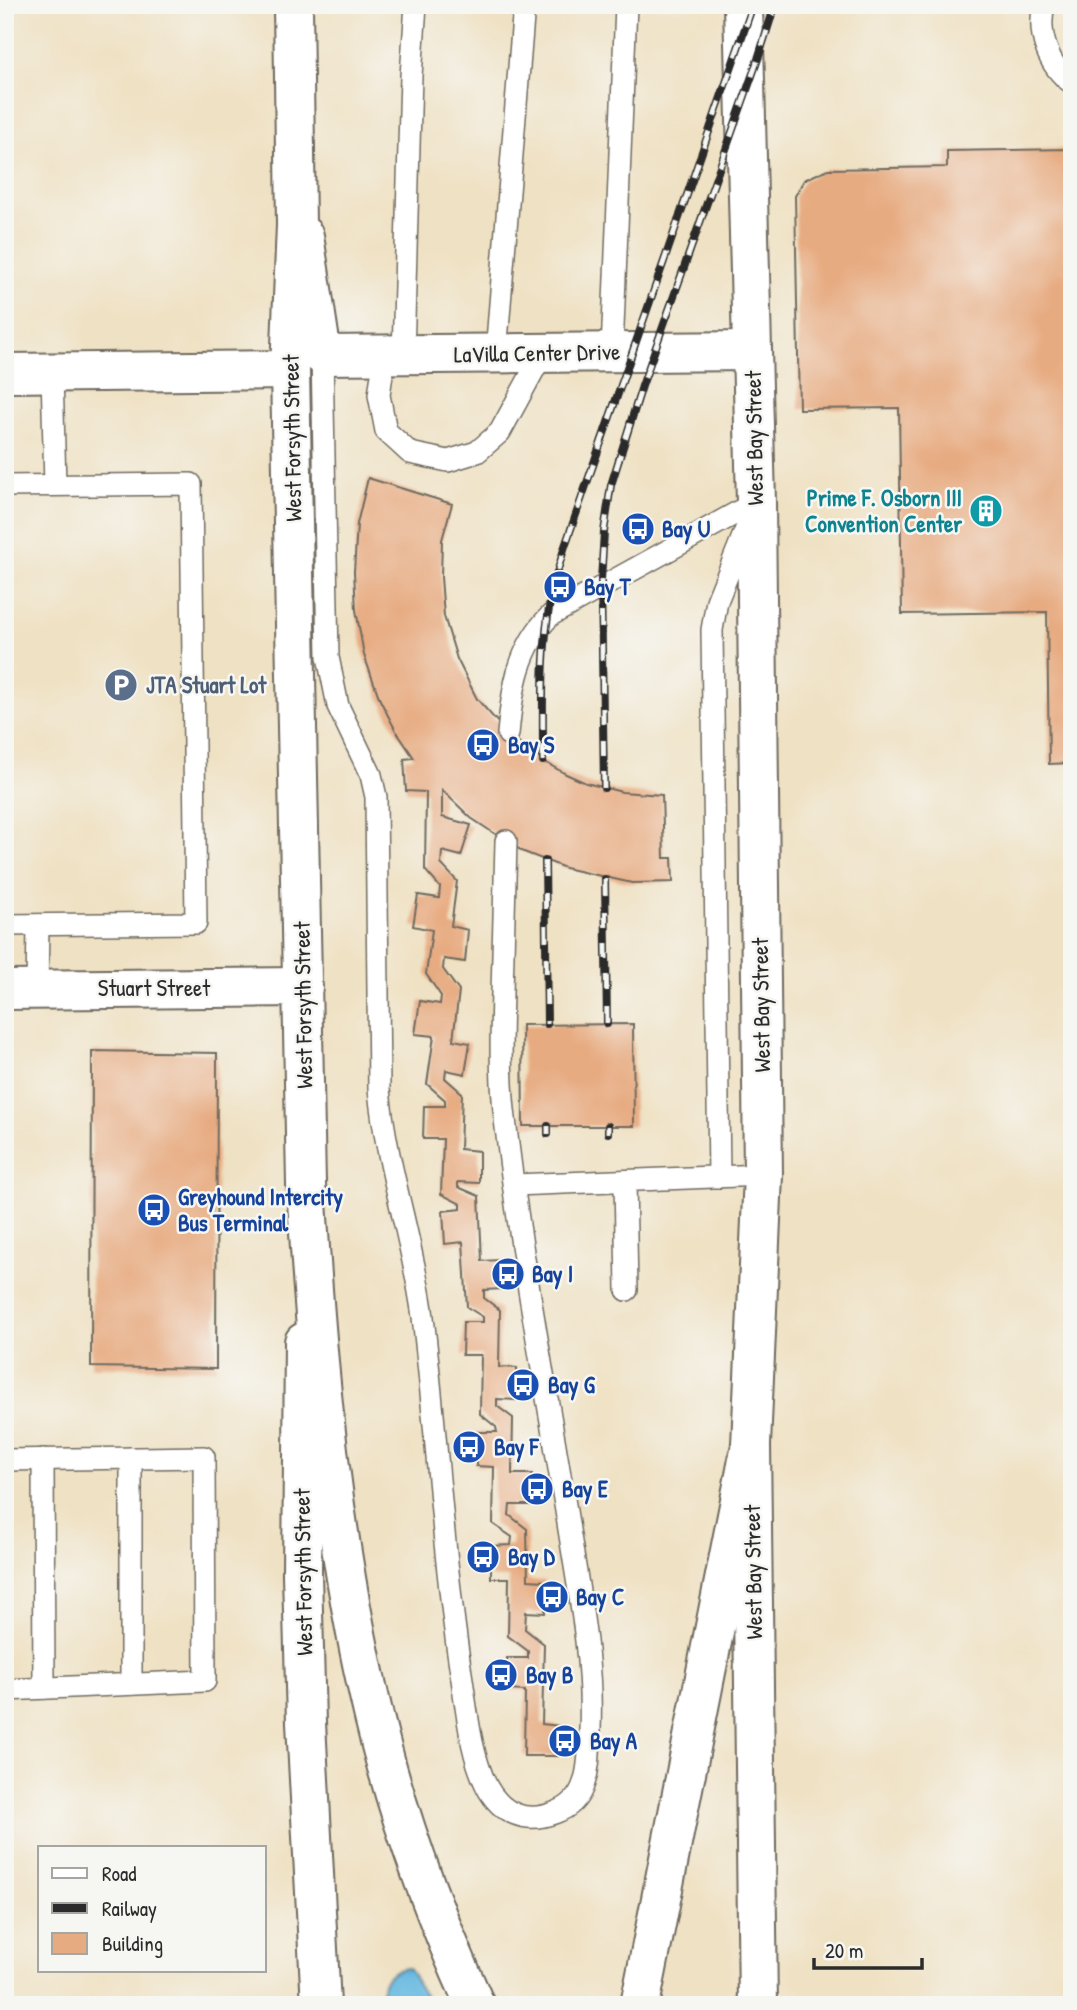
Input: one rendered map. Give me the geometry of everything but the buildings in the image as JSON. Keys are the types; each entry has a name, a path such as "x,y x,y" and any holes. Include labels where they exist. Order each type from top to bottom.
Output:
{"main road":[{"name":"West Forsyth Street","path":"293,5 295,187 306,363 303,987 306,1184 301,1447 302,1574 306,1723 321,2005"},
{"name":"West Bay Street","path":"743,5 756,502 763,1175 751,1445 758,2005"},
{"name":"LaVilla Center Drive","path":"5,373 306,363 394,354 752,351"},
{"name":"Stuart Street","path":"21,989 303,987"},
{"path":"306,1184 325,1420 342,1548 363,1667 381,1745 408,1835 448,1943 475,2005"},
{"path":"640,2005 751,1445"}],"lane":[{"path":"416,5 394,354 379,395 386,431 410,453 448,461 477,452 500,432 543,353"},
{"path":"496,354 524,5"},
{"path":"612,352 626,5"},
{"path":"1044,5 1042,32 1047,50 1055,67 1072,83"},
{"path":"306,363 328,657 338,706 371,775 376,797 379,1089 382,1118 409,1237 422,1314 456,1640 470,1731 486,1785 509,1813 523,1818 541,1817 557,1812 574,1802 582,1788 589,1766 591,1683 580,1595 503,1107 501,1045 506,841"},
{"path":"52,373 55,485"},
{"path":"5,485 191,484 196,923 5,925"},
{"path":"508,734 511,697 523,657 532,636 551,615 756,502"},
{"path":"719,1177 712,630 717,601 756,502"},
{"path":"21,989 38,925"},
{"path":"514,1185 763,1175"},
{"path":"625,1181 627,1290"},
{"path":"5,1460 204,1457 205,1681 5,1690"},
{"path":"131,1458 131,1684"},
{"path":"43,1460 44,1688"}],"water":[{"path":"408,1968 431,2005 379,2005 385,1979 400,1969"}],"railway":[{"path":"543,761 544,658 555,578 753,5"},
{"path":"604,788 601,580 611,485 642,386 775,5"},
{"path":"545,861 547,1024"},
{"path":"605,879 607,1024"},
{"path":"548,1126 548,1134"},
{"path":"608,1126 608,1133"}],"place":[{"name":"Prime F. Osborn III Convention Center","path":"986,511"},
{"name":"Bay U","path":"638,529"},
{"name":"Bay T","path":"560,587"},
{"name":"JTA Stuart Lot","path":"121,685"},
{"name":"Bay S","path":"483,745"},
{"name":"Greyhound Intercity Bus Terminal","path":"154,1210"},
{"name":"Bay I","path":"508,1274"},
{"name":"Bay G","path":"523,1385"},
{"name":"Bay F","path":"469,1447"},
{"name":"Bay E","path":"537,1489"},
{"name":"Bay D","path":"483,1557"},
{"name":"Bay C","path":"552,1597"},
{"name":"Bay B","path":"501,1675"},
{"name":"Bay A","path":"565,1741"}]}
